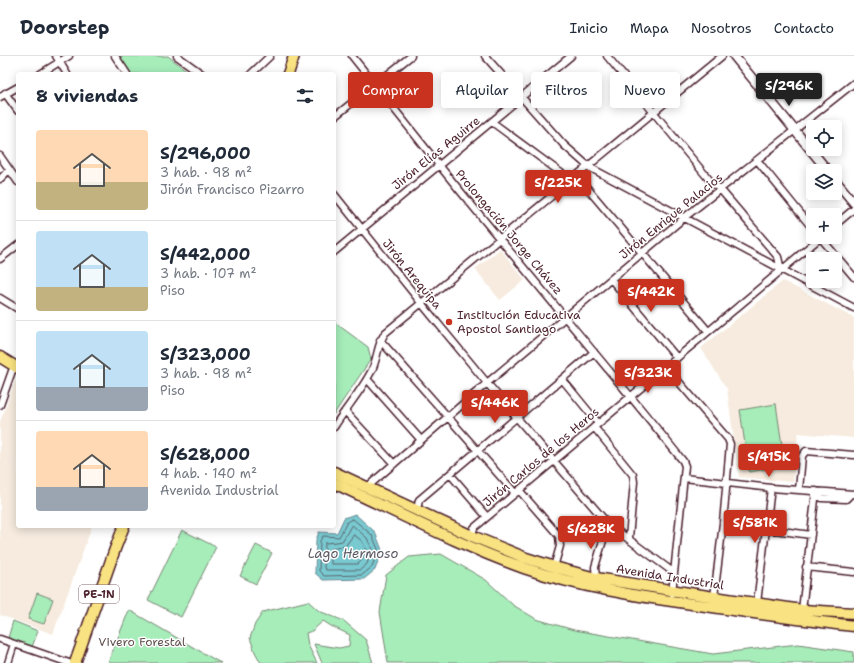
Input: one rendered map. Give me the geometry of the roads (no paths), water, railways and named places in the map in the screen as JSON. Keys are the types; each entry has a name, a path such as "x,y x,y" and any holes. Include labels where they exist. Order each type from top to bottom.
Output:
{"main road":[{"path":"289,72 294,56"},
{"path":"0,357 16,369"},
{"path":"0,365 16,369"},
{"name":"Avenida Industrial","path":"336,473 417,510 470,541 524,568 594,587 671,601 801,620 854,626"},
{"name":"Avenida Industrial","path":"336,484 470,541 596,578 714,598 802,610 854,613"},
{"name":"PE-1N","path":"75,663 123,528"}],"street":[{"path":"42,72 58,59 69,56"},
{"path":"115,56 126,72"},
{"path":"177,56 199,72"},
{"path":"253,72 270,56"},
{"name":"Prolongación Jorge Chávez","path":"352,56 365,72"},
{"path":"390,72 411,56"},
{"path":"485,56 499,72"},
{"name":"Jirón Elías Aguirre","path":"523,95 571,56"},
{"path":"607,56 712,183 720,189 778,257 781,270"},
{"path":"336,424 367,379 376,359 380,340 386,333 722,56"},
{"path":"734,56 822,164"},
{"path":"58,59 66,72"},
{"name":"Jirón Enrique Palacios","path":"359,495 487,383 685,217 854,83"},
{"path":"16,88 2,95 16,109"},
{"path":"523,99 564,145 589,167 854,308"},
{"path":"336,115 348,106"},
{"name":"Prolongación Jorge Chávez","path":"394,108 439,165 631,396 683,461 685,466 684,478 671,601"},
{"name":"Jirón Elías Aguirre","path":"336,250 508,108"},
{"path":"492,122 572,181"},
{"path":"0,156 16,179"},
{"path":"757,160 806,220"},
{"path":"0,179 9,170"},
{"path":"577,176 708,331"},
{"path":"842,188 854,203"},
{"name":"Jirón Arequipa","path":"336,196 487,383 608,524 629,538 673,572"},
{"path":"842,219 854,209"},
{"name":"Jirón Carlos de los Heros","path":"470,541 474,528 812,244"},
{"path":"826,244 854,277"},
{"path":"0,260 16,247"},
{"path":"611,279 677,358"},
{"path":"0,298 16,306"},
{"path":"380,340 478,451 559,536 560,546 554,566"},
{"path":"417,510 419,500 594,352"},
{"path":"666,367 730,444 723,523 714,598"},
{"path":"0,405 16,369"},
{"path":"367,379 421,440"},
{"path":"562,379 633,475 634,482 629,538"},
{"path":"344,411 394,464"},
{"path":"799,490 802,456 806,451 854,455"},
{"path":"450,474 488,517"},
{"path":"684,478 816,493 852,494"},
{"path":"757,603 772,488"},
{"path":"802,610 816,493"},
{"path":"723,523 811,535"},
{"path":"596,578 595,567 608,524"},
{"path":"806,567 854,572"},
{"path":"0,639 69,663"},
{"path":"8,663 14,644"},
{"path":"48,663 51,656"}],"water":[{"name":"Lago Hermoso","path":"355,514 375,532 382,550 375,570 364,579 323,580 315,573 316,540 319,532 337,533 344,518"}],"place":[{"name":"Institución Educativa Apostol Santiago","path":"449,322"}],"park label":[{"name":"Vivero Forestal","path":"142,642"}]}
